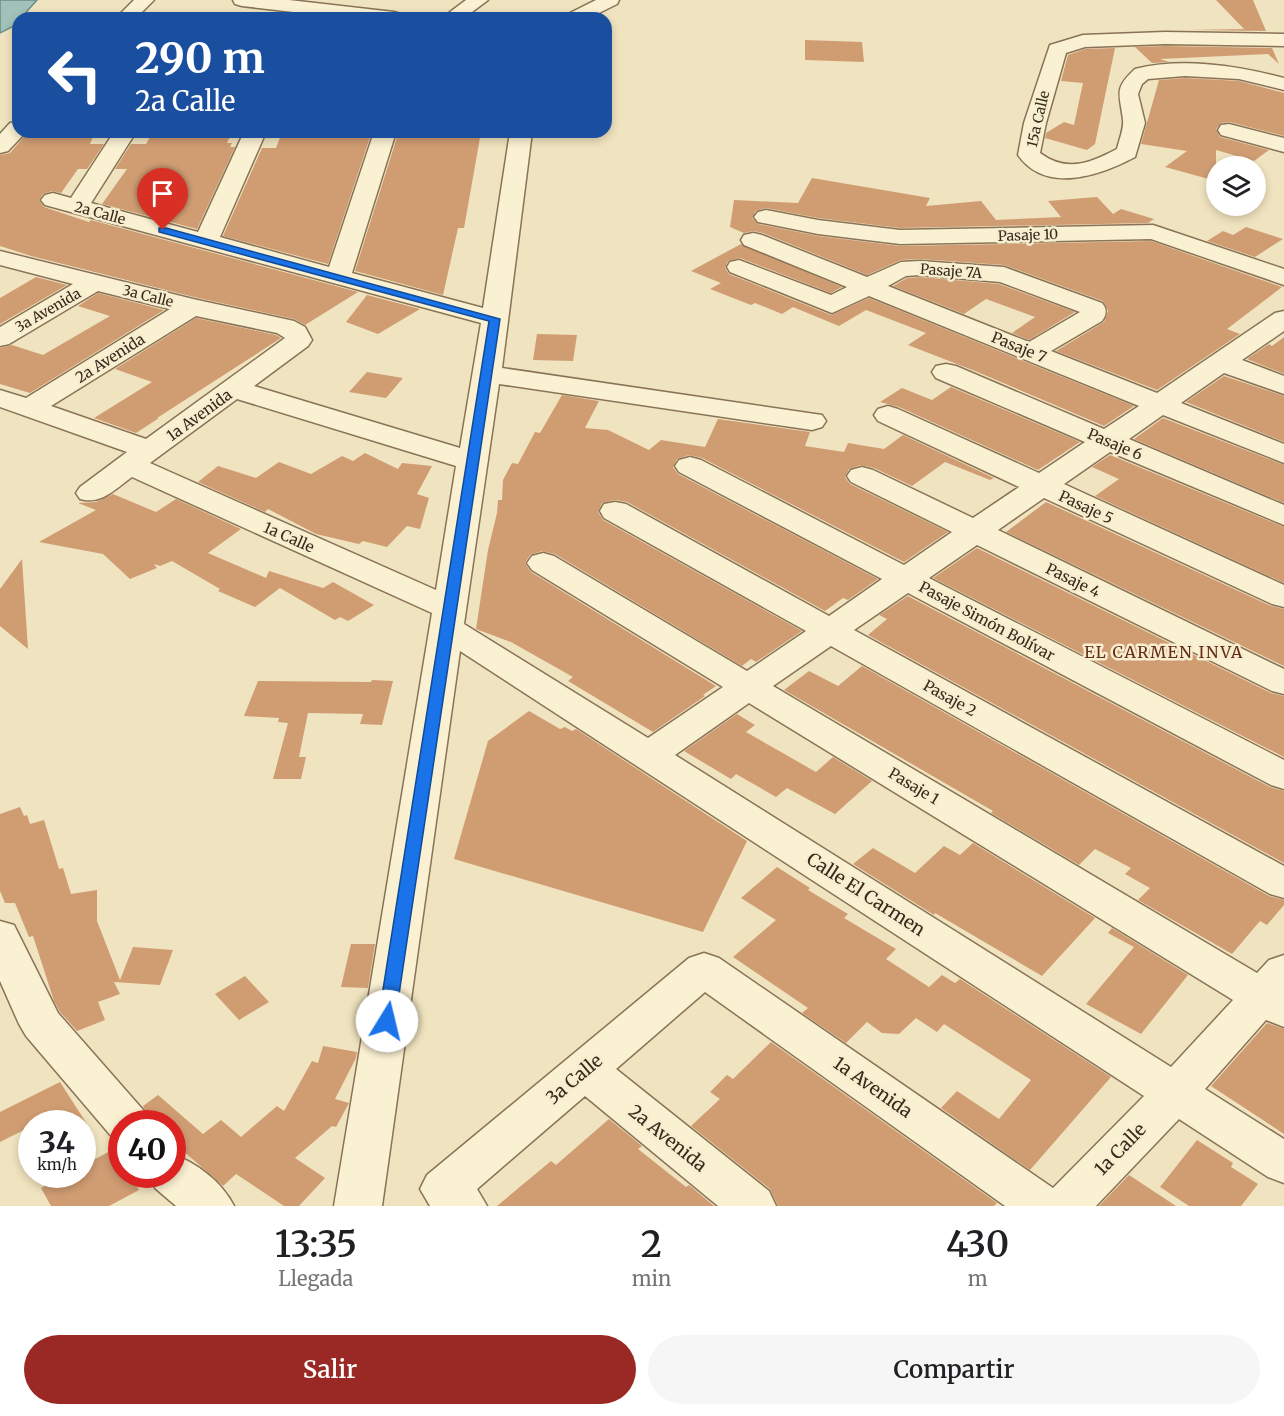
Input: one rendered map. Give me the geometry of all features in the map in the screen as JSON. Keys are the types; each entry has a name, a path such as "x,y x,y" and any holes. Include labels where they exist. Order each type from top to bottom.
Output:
{"street":[{"path":"132,12 145,0"},
{"path":"342,12 357,0"},
{"path":"460,12 480,0"},
{"path":"587,12 610,0"},
{"path":"238,4 311,12"},
{"name":"15a Calle","path":"1284,40 1165,38 1083,41 1057,49 1035,123 1029,155 1036,161 1059,170 1082,173 1104,165 1127,152 1134,123 1128,94 1132,82 1142,73 1185,70 1239,73 1284,84"},
{"path":"1229,130 1284,145"},
{"path":"0,146 12,134"},
{"path":"77,207 121,138"},
{"path":"206,241 252,138"},
{"path":"338,277 383,138"},
{"path":"358,1206 487,374 519,138"},
{"name":"2a Calle","path":"53,200 495,319"},
{"name":"Pasaje 10","path":"763,234 818,227 900,237 1153,232 1284,277"},
{"name":"Pasaje 7","path":"763,234 868,286 1284,454"},
{"name":"3a Calle","path":"0,258 192,307 285,327 296,333"},
{"name":"Pasaje 7A","path":"739,267 832,305 901,268 1004,274 1092,308 1094,315 1030,352"},
{"name":"3a Avenida","path":"0,338 95,282"},
{"name":"2a Avenida","path":"29,408 192,307"},
{"path":"648,755 1282,322"},
{"name":"1a Avenida","path":"91,493 299,340 296,333"},
{"path":"1221,362 1284,387"},
{"name":"Pasaje 6","path":"946,372 1284,516"},
{"path":"487,374 812,421"},
{"path":"234,389 472,461"},
{"name":"1a Calle","path":"0,398 29,408 139,458 448,618"},
{"name":"Pasaje 5","path":"888,416 1284,597"},
{"name":"Pasaje Simón Bolívar","path":"690,466 1284,776"},
{"name":"Pasaje 4","path":"862,476 1284,683"},
{"name":"Pasaje 2","path":"615,511 1284,884"},
{"name":"Pasaje 1","path":"543,563 749,686 1276,992"},
{"name":"Calle El Carmen","path":"448,618 648,755 1284,1164"},
{"path":"0,936 41,1024 116,1110"},
{"name":"3a Calle","path":"454,1198 585,1070 704,969"},
{"name":"1a Avenida","path":"704,969 1042,1206"},
{"name":"1a Calle","path":"1066,1206 1276,992"},
{"name":"2a Avenida","path":"585,1070 752,1206"},
{"path":"186,1186 210,1206"}],"water":[{"path":"0,0 37,0 26,12 12,12 12,27 0,33"}],"building":[{"path":"1216,0 1253,0 1266,31 1190,30 1244,29"},
{"path":"805,40 862,42 864,62 805,60"},
{"path":"1135,47 1272,48 1279,64 1268,54 1160,59 1169,62 1152,63"},
{"path":"1115,48 1095,144 1087,150 1045,138 1046,133 1064,122 1074,125 1083,83 1061,81 1068,55 1085,49"},
{"path":"1185,78 1239,81 1284,93 1284,136 1230,122 1221,123 1216,129 1220,137 1269,150 1261,156 1237,156 1216,150 1216,156 1206,156 1206,178 1165,167 1187,151 1141,144 1159,80"},
{"path":"23,138 92,138 90,144 104,144 87,169 78,169 61,193 52,191 43,194 39,200 44,207 89,222 91,220 358,292 305,325 294,319 194,297 0,246 0,155 10,153"},
{"path":"149,138 229,138 227,143 232,143 230,147 235,147 197,229 102,204 127,169 115,169 131,144 146,144"},
{"path":"280,138 370,138 328,264 223,236 262,148 276,148"},
{"path":"397,138 480,138 464,228 458,228 443,295 355,271"},
{"path":"812,178 930,198 926,206 981,201 996,220 1061,217 1048,201 1097,197 1113,214 1121,209 1154,219 1148,223 900,228 818,218 766,208 756,211 752,218 758,224 818,236 900,246 1151,241 1282,287 1227,329 1240,334 1157,390 1056,351 1104,322 1108,311 1103,301 1004,265 920,259 901,260 867,275 763,233 753,231 744,233 730,227 734,200 798,203"},
{"path":"1246,227 1283,239 1255,257 1207,241 1223,231 1233,235"},
{"path":"741,244 842,287 831,293 740,258 728,261 725,268 729,274 831,315 869,298 1134,406 1104,426 908,345 926,333 866,310 839,326 793,307 782,314 710,289 721,283 691,271"},
{"path":"36,277 67,285 0,324 0,298"},
{"path":"920,277 999,284 1075,312 1029,340 1012,333 1035,317 986,299 964,314 893,286 907,278"},
{"path":"98,293 164,310 30,393 0,384 0,348 12,345 43,355 110,316 78,306"},
{"path":"367,295 420,309 378,334 346,322"},
{"path":"196,318 281,338 136,433 94,418 152,382 115,369"},
{"path":"537,334 577,335 573,361 533,360"},
{"path":"1284,337 1284,374 1247,359 1269,344 1272,346"},
{"path":"367,372 403,378 386,398 349,392"},
{"path":"1224,376 1284,396 1284,442 1186,402"},
{"path":"951,387 1080,442 1038,470 899,407 880,402 902,388 932,400"},
{"path":"562,395 599,401 585,428 608,430 649,450 661,440 705,447 718,419 810,432 805,446 844,452 848,443 884,449 903,435 994,478 990,480 945,462 912,486 874,468 861,465 849,469 845,477 850,484 948,532 904,562 702,458 689,455 677,459 673,467 678,474 878,579 848,600 843,598 825,611 627,502 615,500 602,503 598,512 603,520 802,631 756,662 751,659 742,666 555,554 542,551 530,555 525,563 531,572 716,686 653,732 568,681 573,677 511,642 476,629 498,500 502,500 503,480 512,463 518,464 535,432 540,433"},
{"path":"1163,418 1284,465 1284,503 1134,439"},
{"path":"365,453 398,469 402,463 432,466 417,494 429,498 420,529 407,526 387,547 363,541 359,544 316,534 268,509 265,512 198,482 218,466 256,478 279,462 311,474 342,456 353,461"},
{"path":"1110,455 1284,527 1284,583 1095,496 1119,479 1092,467"},
{"path":"113,494 156,512 176,499 241,529 208,553 266,578 269,571 323,588 333,582 374,605 348,621 340,617 335,620 280,588 255,607 218,591 220,589 172,561 160,566 154,564 157,568 130,579 103,554 39,542 96,510 78,503 96,502"},
{"path":"1046,502 1271,606 1284,609 1284,666 1006,532"},
{"path":"977,548 1271,693 1284,696 1284,757 933,578"},
{"path":"22,559 28,649 0,626 0,589"},
{"path":"908,596 1270,787 1284,791 1284,863 868,635 887,619 879,615"},
{"path":"862,666 1269,896 1284,900 1284,905 1267,925 1260,921 1232,954 1138,900 1150,888 1125,874 1131,868 1095,849 1079,865 991,813 993,811 784,690 809,671 838,686"},
{"path":"372,680 393,681 382,725 360,724 363,714 308,713 299,757 306,757 301,779 273,779 288,723 278,722 279,718 244,716 258,681 371,682"},
{"path":"529,711 560,729 565,727 572,731 576,729 747,841 703,932 454,859 488,741"},
{"path":"737,714 755,725 746,732 816,772 833,757 872,781 835,814 787,788 776,797 736,774 731,779 684,751"},
{"path":"20,807 24,816 27,815 30,824 44,820 59,869 63,868 71,894 97,890 97,921 120,980 133,947 173,950 160,985 114,982 120,994 98,1002 105,1020 77,1031 60,1012 54,1001 33,936 29,937 15,903 5,903 0,891 0,814"},
{"path":"973,843 1095,918 1042,976 935,913 934,915 853,864 873,848 915,873 944,846 960,855"},
{"path":"777,867 810,888 808,890 848,914 844,918 896,949 886,959 929,987 942,975 955,983 960,979 1111,1077 1030,1170 941,1108 957,1091 999,1119 1031,1080 944,1024 937,1032 916,1018 899,1034 882,1033 867,1022 846,1043 802,1013 808,1008 733,957 776,920 741,898"},
{"path":"1112,928 1188,975 1141,1034 1086,1004 1134,947 1108,933"},
{"path":"351,944 375,944 368,988 341,987"},
{"path":"245,976 269,1002 239,1020 215,994"},
{"path":"1267,1023 1284,1029 1284,1134 1211,1086"},
{"path":"771,1042 997,1203 994,1206 778,1206 770,1189 691,1126 720,1099 710,1092 727,1075 733,1079"},
{"path":"323,1046 357,1052 335,1099 349,1103 336,1127 332,1126 295,1158 325,1178 299,1206 284,1206 236,1174 223,1186 186,1153 186,1119 203,1134 221,1120 241,1137 277,1106 284,1111 312,1061 318,1063"},
{"path":"60,1082 78,1110 18,1110 18,1133 0,1142 0,1112"},
{"path":"158,1095 175,1110 145,1110 143,1106"},
{"path":"609,1119 642,1146 638,1149 686,1187 689,1185 714,1206 497,1206 551,1161 556,1165"},
{"path":"1197,1140 1233,1163 1231,1167 1258,1184 1241,1206 1189,1206 1160,1187"},
{"path":"108,1152 108,1188 138,1188 139,1190 109,1206 51,1206 41,1188 96,1188 96,1159"},
{"path":"1129,1175 1176,1206 1099,1206"}],"district":[{"name":"EL CARMEN INVA","path":"1164,652"}],"route":[{"path":"163,230 495,319 387,1021"}]}
